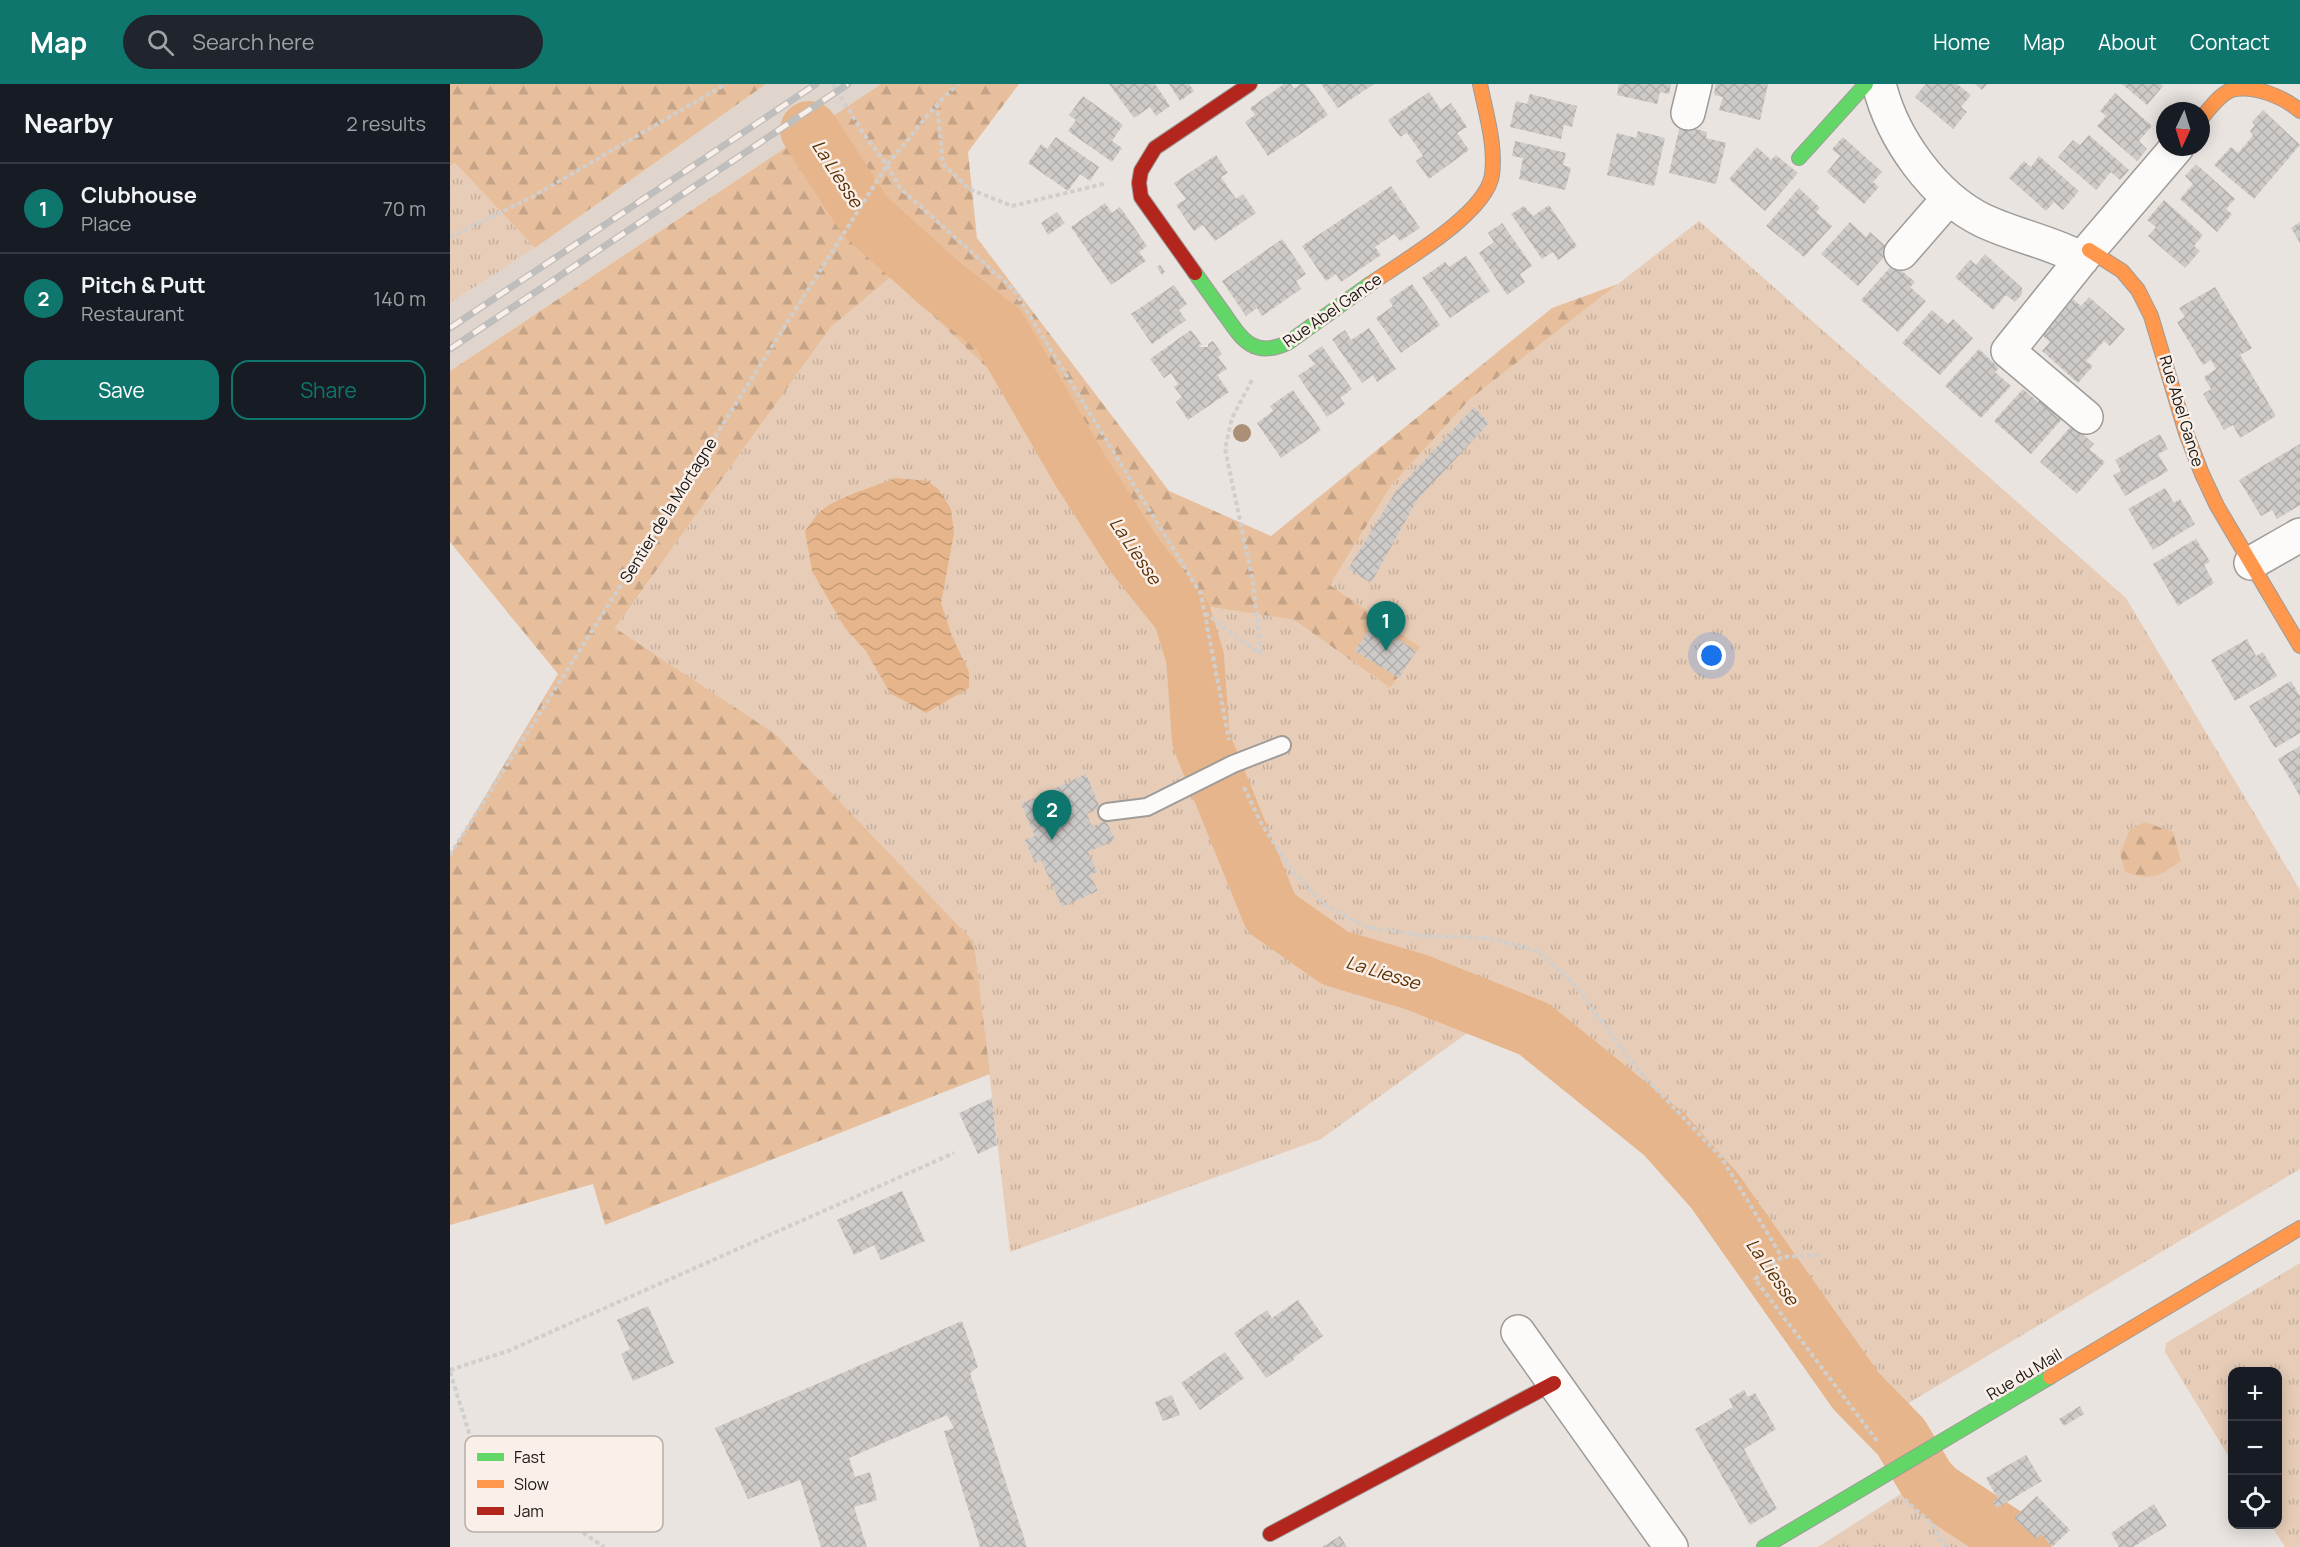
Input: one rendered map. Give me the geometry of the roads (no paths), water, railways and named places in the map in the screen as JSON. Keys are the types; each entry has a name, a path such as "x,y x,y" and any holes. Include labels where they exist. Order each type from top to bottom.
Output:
{"street":[{"name":"Rue Abel Gance","path":"1250,84 1155,148 1143,161 1138,185 1141,197 1240,337 1247,345 1268,350 1289,342 1453,226 1476,206 1488,189 1492,151 1480,84"},
{"path":"1799,158 1866,84"},
{"name":"Rue Abel Gance","path":"1879,84 1893,127 1914,157 1949,198 1963,210 1985,221 2086,254 2122,271 2138,290 2151,316 2186,433 2202,474 2217,506 2252,563 2291,610 2300,646"},
{"path":"2210,109 2234,88 2249,87 2264,88 2278,94 2300,111"},
{"path":"2086,417 2008,351 2169,156"},
{"path":"1901,253 1949,198"},
{"path":"2252,563 2300,535"},
{"name":"Rue du Mail","path":"1764,1547 2300,1228"},
{"path":"1518,1332 1671,1547"},
{"path":"1270,1534 1554,1383"}],"lane":[{"path":"1107,812 1147,807 1230,766 1281,745"}],"water":[{"path":"895,478 928,481 939,490 951,509 954,533 941,603 952,636 969,672 969,688 926,713 890,693 866,651 845,628 812,571 805,531 827,506"}],"waterway":[{"name":"La Liesse","path":"809,130 865,216 938,282 999,330 1080,470 1135,556 1182,615 1195,657 1201,740 1271,913 1335,958 1416,982 1534,1029 1664,1134 1714,1190 1856,1391 1901,1437 1926,1479 1937,1491 2022,1547"}],"railway":[{"path":"450,328 816,84"},
{"path":"450,349 848,84"}],"place":[{"name":"Clubhouse","path":"1386,651"},
{"name":"Pitch & Putt","path":"1052,840"}]}
